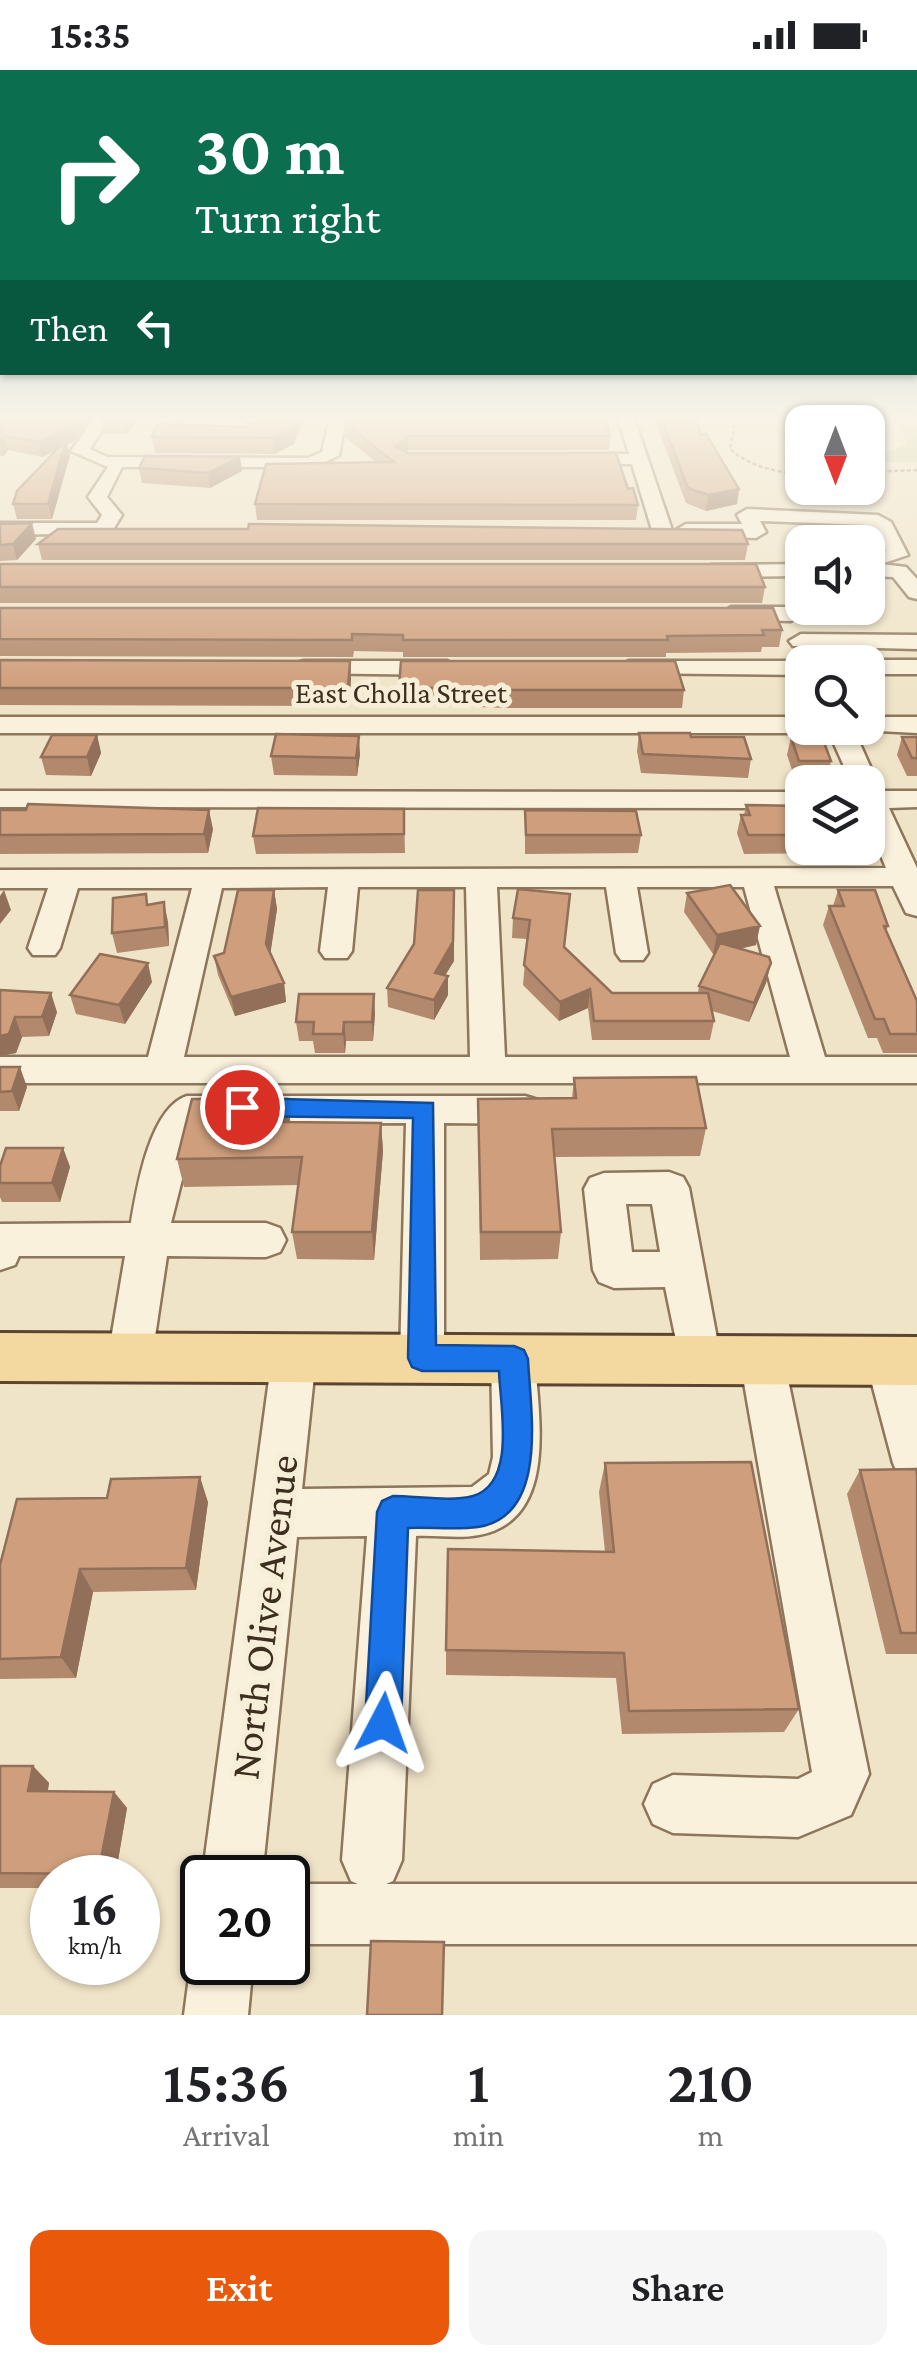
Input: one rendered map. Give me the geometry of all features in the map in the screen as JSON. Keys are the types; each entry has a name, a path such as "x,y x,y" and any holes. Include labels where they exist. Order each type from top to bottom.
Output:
{"main road":[{"path":"0,1357 902,1361"}],"street":[{"path":"0,529 113,524 104,509"},
{"path":"648,509 652,530 871,519 882,525"},
{"path":"751,523 785,600"},
{"path":"885,528 898,555 885,557"},
{"path":"693,570 785,563"},
{"path":"770,565 785,567"},
{"path":"885,571 899,571 917,592"},
{"path":"710,614 785,614"},
{"path":"883,645 917,642"},
{"path":"885,667 917,666"},
{"path":"274,668 470,668"},
{"path":"607,668 785,668"},
{"name":"East Cholla Street","path":"0,725 785,725"},
{"path":"885,725 917,725"},
{"path":"885,796 917,800"},
{"path":"0,800 785,800"},
{"path":"0,879 756,877 913,887 885,830"},
{"path":"620,876 632,952"},
{"path":"756,877 811,1070"},
{"path":"481,878 488,1070"},
{"path":"44,948 66,879"},
{"path":"164,1070 209,879"},
{"path":"336,952 344,879"},
{"path":"0,1070 917,1070"},
{"path":"422,1358 425,1109"},
{"path":"130,1357 170,1140 177,1120 187,1110 546,1110"},
{"path":"0,1253 5,1239 266,1240"},
{"path":"683,1269 699,1360"},
{"name":"North Olive Avenue","path":"235,1855 294,1357"},
{"path":"275,1513 480,1511 509,1488 517,1457 514,1359"},
{"path":"673,1804 798,1808 831,1795 841,1774 762,1360"},
{"path":"902,1361 917,1463"},
{"path":"372,1860 393,1512"},
{"path":"310,1914 917,1914"},
{"path":"216,2015 219,1985"}],"building":[{"path":"32,523 13,544 0,545 0,524"},
{"path":"249,524 742,530 748,544 38,544 58,529 248,529"},
{"path":"0,564 756,564 765,587 0,587"},
{"path":"0,608 773,608 782,630 762,630 764,635 667,636 668,640 403,640 403,635 352,634 352,640 0,639"},
{"path":"0,660 350,661 348,688 0,688"},
{"path":"401,661 675,661 684,690 399,687"},
{"path":"639,733 744,737 751,759 643,754"},
{"path":"276,734 359,736 356,758 271,756"},
{"path":"52,735 97,735 87,757 41,757"},
{"path":"902,737 917,737 917,758 912,758"},
{"path":"794,745 825,745 831,761 799,761"},
{"path":"28,804 209,810 204,834 0,835 0,810 26,810"},
{"path":"746,805 785,806 785,835 748,835 741,815 750,815"},
{"path":"258,808 404,809 404,834 253,836"},
{"path":"525,810 636,811 641,835 526,835"},
{"path":"730,885 760,926 717,935 687,893"},
{"path":"518,889 570,894 564,947 612,993 708,993 714,1021 594,1021 590,989 560,1002 524,965 530,920 513,918"},
{"path":"238,890 274,890 266,944 284,983 231,997 214,956 224,953"},
{"path":"418,890 454,890 453,942 435,973 448,976 434,1000 387,988 414,944"},
{"path":"838,890 875,890 888,926 884,926 917,1001 917,1034 890,1034 884,1019 875,1019 829,906 844,906"},
{"path":"146,894 147,905 164,902 165,927 112,933 113,898"},
{"path":"720,943 769,957 771,963 754,1003 699,986"},
{"path":"100,954 148,963 119,1005 70,995"},
{"path":"0,990 51,993 42,1017 15,1017 9,1034 0,1036"},
{"path":"299,994 374,994 372,1022 344,1022 343,1034 313,1034 314,1022 296,1022"},
{"path":"0,1067 20,1067 12,1091 0,1092"},
{"path":"696,1077 706,1128 552,1129 561,1232 481,1232 478,1099 576,1098 574,1078"},
{"path":"192,1099 287,1099 284,1122 381,1123 372,1232 292,1232 302,1157 177,1159"},
{"path":"6,1148 63,1148 52,1183 0,1183"},
{"path":"751,1462 799,1709 629,1711 624,1653 446,1650 448,1549 614,1552 605,1463"},
{"path":"916,1469 917,1633 901,1633 860,1470"},
{"path":"200,1477 186,1568 80,1569 61,1657 0,1659 0,1565 17,1499 107,1498 111,1479"},
{"path":"0,1766 33,1766 28,1791 114,1792 102,1855 30,1855 30,1873 0,1873"},
{"path":"371,1941 444,1942 442,2015 367,2015"}],"route":[{"path":"242,1107 425,1109 422,1358 514,1359 517,1457 509,1488 480,1511 393,1512 383,1723"}]}
